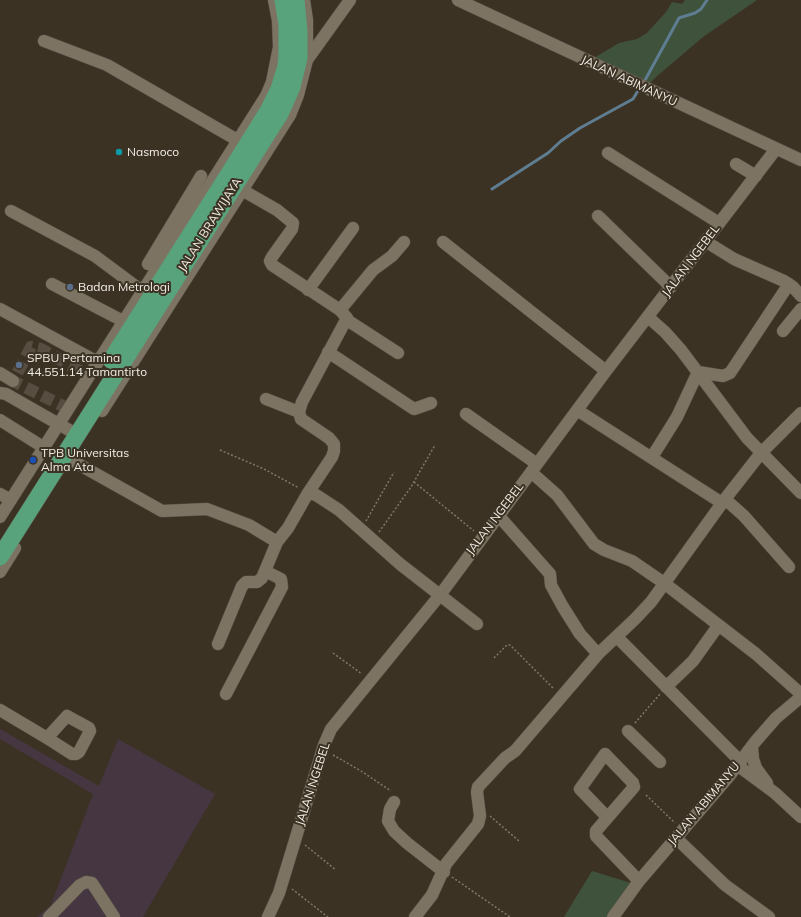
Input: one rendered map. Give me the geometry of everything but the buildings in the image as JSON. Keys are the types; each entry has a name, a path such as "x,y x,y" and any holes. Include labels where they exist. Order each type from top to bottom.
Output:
{"highway":[{"name":"JALAN BRAWIJAYA","path":"0,536 122,328 260,124 279,89 286,66 287,46 287,25 283,0"},
{"name":"JALAN BRAWIJAYA","path":"0,557 280,114 292,87 299,58 299,31 296,0"}],"street":[{"path":"148,264 239,141 266,96 276,66 279,47 278,21 274,0"},
{"path":"0,572 290,115 298,95 307,60 307,26 304,0"},
{"path":"307,60 350,0"},
{"name":"JALAN ABIMANYU","path":"458,0 801,160"},
{"path":"44,40 107,65 239,141"},
{"name":"JALAN NGEBEL","path":"268,917 283,882 322,749 332,729 440,595 482,536 606,371 776,149"},
{"path":"608,153 719,223"},
{"path":"736,164 756,176"},
{"path":"0,517 43,447 64,427 99,360 122,328 183,218 201,176"},
{"path":"242,190 277,210 293,223 292,229 270,261 272,265 398,354"},
{"path":"11,211 95,256 142,292"},
{"path":"598,216 671,286"},
{"path":"308,290 353,228"},
{"path":"706,241 734,259 775,276 789,284 801,296"},
{"path":"218,644 242,586 246,582 260,580 277,542 288,528 334,451 334,444 329,438 301,419 299,412 302,402 328,352 343,315 373,270 392,256 404,242"},
{"path":"443,242 606,371"},
{"path":"52,284 122,328"},
{"path":"698,372 723,376 730,373 789,284"},
{"path":"0,308 92,359 99,360"},
{"path":"784,331 801,309"},
{"path":"648,317 672,339 739,429 801,493"},
{"path":"328,352 414,409 431,403"},
{"path":"652,457 678,417 698,372"},
{"path":"0,373 13,381"},
{"path":"0,393 6,394 64,427"},
{"path":"266,399 299,412"},
{"path":"577,410 723,501 744,516 788,567"},
{"path":"415,917 432,895 444,872 446,864 478,824 478,787 505,758 515,751 598,654 617,637 650,602 723,501 761,453 801,413"},
{"path":"466,414 534,468 557,495 594,544 632,562 664,583 756,654 801,694"},
{"path":"0,420 43,447"},
{"path":"71,460 162,511 208,509 249,525 277,542"},
{"path":"308,493 316,495 339,510 440,595 477,624"},
{"path":"0,494 11,500"},
{"path":"498,515 550,574 551,585 562,607 580,634 598,654"},
{"path":"226,694 282,587 281,579 265,571"},
{"path":"666,687 693,661 718,626"},
{"path":"617,637 739,764 801,816"},
{"name":"JALAN ABIMANYU","path":"613,917 639,881 739,764 776,718 801,697"},
{"path":"0,710 47,738"},
{"path":"628,731 660,762"},
{"path":"752,747 753,759 756,768 775,793"},
{"path":"607,817 580,789 608,751 633,783 634,787 596,831 596,836 639,881"},
{"path":"394,802 390,809 388,821 394,831 444,872"},
{"path":"679,834 725,885 769,917"},
{"path":"49,917 80,885 86,882 92,883 114,917"}],"path":[{"path":"374,540 414,482 435,445"},
{"path":"220,450 264,469 308,493"},
{"path":"361,529 394,472"},
{"path":"414,482 482,536"},
{"path":"494,658 507,645 510,646 562,696"},
{"path":"333,653 370,680"},
{"path":"628,731 666,687"},
{"path":"322,749 361,771 394,793 396,797 394,802"},
{"path":"646,795 679,834"},
{"path":"479,807 519,841"},
{"path":"296,838 336,870"},
{"path":"444,872 510,917"},
{"path":"283,882 328,917"}],"shaded area":[{"path":"0,729 99,786 118,739 215,794 143,917 37,917 51,905 93,794 0,739"}],"green space":[{"path":"685,0 757,0 703,37 649,84 594,58 619,43 637,39 647,33 666,12 672,2 682,4"},
{"path":"592,871 631,883 609,917 564,917"}],"waterway":[{"path":"644,82 679,18 695,13 701,9 707,0"},
{"path":"492,189 548,153 561,141 580,128 633,99 639,89"}],"tunnel":[{"path":"69,409 13,381 31,347 41,349 89,376"}],"place":[{"name":"Nasmoco","path":"119,152"},
{"name":"Badan Metrologi","path":"70,287"},
{"name":"SPBU Pertamina 44.551.14 Tamantirto","path":"19,365"},
{"name":"TPB Universitas Alma Ata","path":"33,460"}]}
